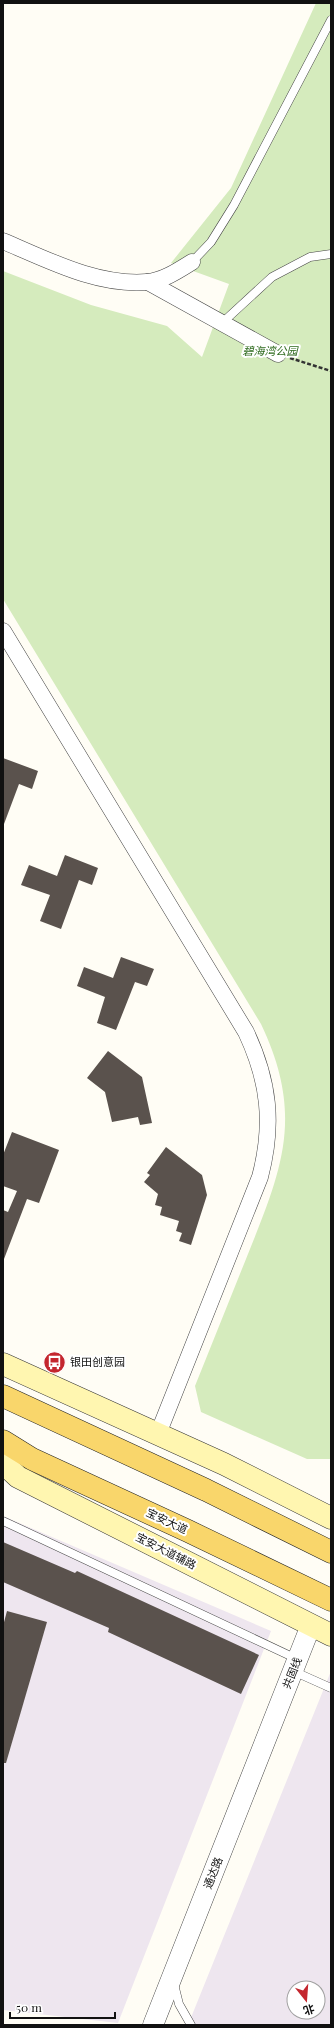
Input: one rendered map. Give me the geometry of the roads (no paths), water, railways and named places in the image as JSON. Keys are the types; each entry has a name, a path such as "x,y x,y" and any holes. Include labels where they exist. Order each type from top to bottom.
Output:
{"main road":[{"path":"3,1364 224,1464 331,1518"},
{"path":"3,1396 206,1490 331,1552"},
{"name":"宝安大道","path":"3,1441 32,1459 188,1531 331,1600"},
{"name":"宝安大道辅路","path":"8,1470 331,1635"}],"street":[{"path":"3,241 63,267 98,277 148,282 171,275 192,262"},
{"path":"148,282 278,354"},
{"path":"3,631 246,1032 260,1066 265,1084 269,1121 268,1140 260,1177 158,1434"},
{"name":"共固线","path":"272,1722 311,1625"},
{"name":"通达路","path":"153,2025 272,1722"}],"lane":[{"path":"192,262 211,242 234,205 330,24"},
{"path":"222,323 272,277 310,257 331,254"},
{"path":"3,1521 295,1665 331,1688"},
{"path":"173,1975 179,2004 191,2025"}],"place":[{"name":"银田创意园","path":"54,1362"}],"park label":[{"name":"碧海湾公园","path":"270,351"}]}
